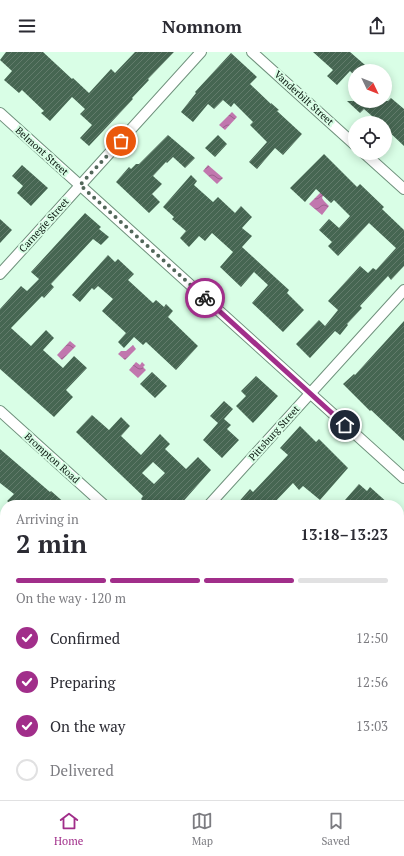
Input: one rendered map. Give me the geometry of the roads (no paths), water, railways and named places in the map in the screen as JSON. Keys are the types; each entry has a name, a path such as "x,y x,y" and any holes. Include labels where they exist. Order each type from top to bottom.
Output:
{"street":[{"name":"Carnegie Street","path":"0,274 201,52"},
{"name":"Vanderbilt Street","path":"252,52 348,139"},
{"name":"Belmont Street","path":"0,113 404,478"},
{"path":"372,160 404,189"},
{"name":"Pittsburg Street","path":"214,500 404,290"},
{"name":"Brompton Road","path":"0,411 98,500"}],"water":[{"path":"232,112 237,117 225,130 219,125"},
{"path":"208,165 223,178 217,184 203,171"},
{"path":"322,191 324,193 322,198 329,206 322,215 309,204"},
{"path":"70,341 76,346 62,360 57,355"},
{"path":"133,345 136,349 125,360 118,354 121,351 126,351"},
{"path":"136,362 140,365 142,362 145,365 143,367 146,370 138,378 129,370"}]}
